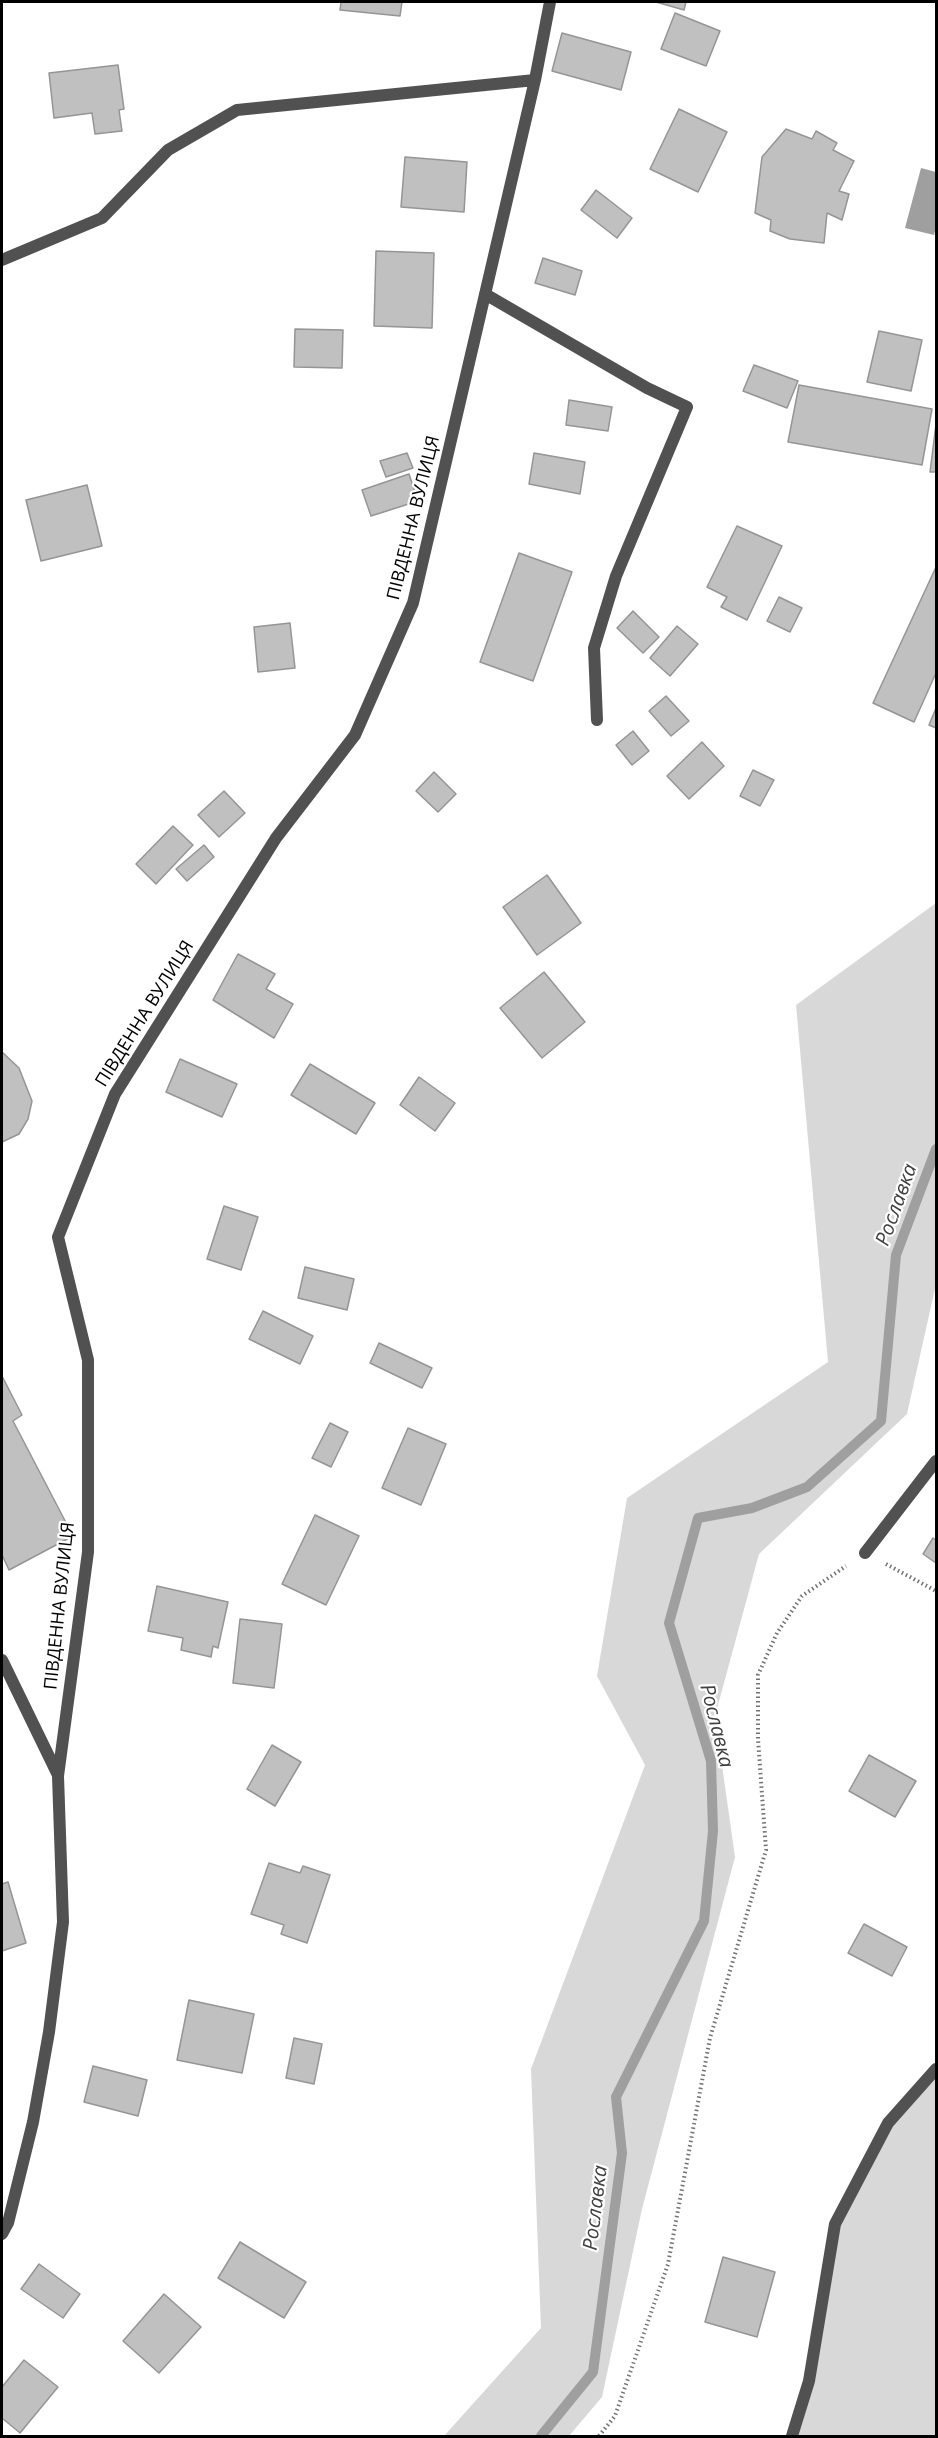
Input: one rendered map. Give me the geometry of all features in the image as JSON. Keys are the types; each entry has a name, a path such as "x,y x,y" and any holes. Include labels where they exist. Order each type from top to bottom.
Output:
{"street":[{"name":"ПІВДЕННА ВУЛИЦЯ","path":"2,2234 8,2223 33,2122 49,2032 62,1933 58,1776 88,1551 88,1360 58,1237 115,1094 276,838 355,735 413,603 535,80 550,2"},
{"path":"2,260 102,218 168,150 237,110 535,80"},
{"path":"485,294 647,388 687,407 616,576 594,648 597,720"},
{"path":"865,1553 936,1461"},
{"path":"2,1660 58,1776"},
{"path":"792,2436 809,2381 835,2224 888,2123 936,2069"}],"path":[{"path":"599,2436 615,2416 668,2264 710,2037 766,1850 758,1739 758,1676 777,1633 802,1596 865,1553 936,1591"}],"shaded area":[{"path":"921,168 936,172 934,235 905,228"},
{"path":"936,903 936,1284 907,1414 759,1554 715,1716 735,1857 642,2209 602,2397 569,2436 444,2436 541,2328 531,2069 645,1765 597,1676 627,1498 828,1362 796,1005"},
{"path":"936,2069 936,2436 792,2436 835,2224 888,2123"}],"building":[{"path":"341,2 402,2 400,16 340,10"},
{"path":"656,2 686,2 684,10"},
{"path":"675,13 720,31 706,66 661,49"},
{"path":"562,33 631,52 621,90 552,71"},
{"path":"118,65 124,109 119,110 122,131 95,134 92,113 54,118 49,73"},
{"path":"679,109 727,132 698,192 650,169"},
{"path":"786,129 812,139 816,131 837,143 833,150 854,161 839,191 849,194 842,220 827,213 824,243 790,239 770,231 771,220 755,213 762,157"},
{"path":"405,157 467,162 464,212 401,207"},
{"path":"596,190 632,218 617,238 581,210"},
{"path":"376,251 434,253 432,328 374,326"},
{"path":"543,258 582,271 575,295 535,283"},
{"path":"295,329 343,330 342,368 294,367"},
{"path":"879,331 922,340 911,391 867,382"},
{"path":"754,365 798,381 787,408 743,391"},
{"path":"799,385 932,409 922,465 788,442"},
{"path":"569,400 612,407 608,431 566,425"},
{"path":"936,424 936,472 930,472"},
{"path":"407,453 413,468 386,477 380,461"},
{"path":"534,453 585,462 580,494 529,484"},
{"path":"409,474 418,501 371,516 362,490"},
{"path":"87,485 102,546 41,561 26,500"},
{"path":"737,526 782,546 747,620 721,607 727,597 707,587"},
{"path":"519,553 572,572 533,681 480,662"},
{"path":"936,567 936,673 914,722 873,703"},
{"path":"779,597 802,608 790,632 767,621"},
{"path":"633,611 659,637 643,653 617,628"},
{"path":"290,623 295,668 258,672 254,627"},
{"path":"677,626 698,644 670,676 650,658"},
{"path":"666,696 689,721 671,736 649,711"},
{"path":"936,708 936,728 929,725"},
{"path":"633,731 649,751 632,765 616,745"},
{"path":"702,742 724,766 689,799 667,776"},
{"path":"753,770 774,780 760,806 740,796"},
{"path":"434,772 456,794 438,812 416,791"},
{"path":"224,791 245,813 219,837 198,815"},
{"path":"173,826 193,845 156,884 136,864"},
{"path":"204,845 214,857 187,881 176,869"},
{"path":"547,875 581,923 537,955 503,907"},
{"path":"238,954 275,974 266,989 293,1004 274,1038 213,1000"},
{"path":"544,972 585,1022 542,1058 500,1008"},
{"path":"2,1052 19,1068 32,1101 28,1119 19,1134 2,1142"},
{"path":"180,1059 237,1084 222,1117 166,1092"},
{"path":"310,1064 375,1103 356,1134 291,1095"},
{"path":"419,1077 455,1103 435,1131 400,1105"},
{"path":"224,1206 258,1217 241,1270 207,1259"},
{"path":"305,1267 354,1279 347,1310 298,1298"},
{"path":"263,1311 313,1336 300,1364 249,1339"},
{"path":"379,1343 432,1368 422,1388 370,1363"},
{"path":"2,1376 22,1415 13,1421 73,1536 9,1570 2,1555"},
{"path":"330,1423 348,1432 331,1467 312,1458"},
{"path":"408,1428 446,1444 421,1505 382,1488"},
{"path":"315,1515 359,1536 326,1605 282,1584"},
{"path":"933,1538 936,1540 936,1563 923,1554"},
{"path":"157,1586 228,1602 218,1648 213,1646 211,1657 181,1650 183,1638 148,1631"},
{"path":"240,1619 282,1624 274,1688 233,1683"},
{"path":"272,1745 301,1762 275,1806 247,1789"},
{"path":"869,1755 916,1781 895,1817 849,1791"},
{"path":"269,1863 300,1873 303,1866 330,1875 307,1943 281,1934 284,1925 251,1914"},
{"path":"8,1882 26,1943 2,1951 2,1884"},
{"path":"864,1924 907,1947 892,1976 848,1953"},
{"path":"189,2000 254,2014 242,2073 177,2060"},
{"path":"294,2038 322,2044 314,2084 286,2078"},
{"path":"93,2066 147,2080 138,2116 84,2102"},
{"path":"240,2242 306,2282 284,2318 218,2278"},
{"path":"723,2257 775,2272 757,2337 705,2322"},
{"path":"39,2264 80,2294 63,2318 21,2289"},
{"path":"164,2294 201,2327 159,2373 123,2341"},
{"path":"24,2360 58,2387 20,2433 2,2418 2,2387"}],"waterway":[{"name":"Рославка","path":"541,2436 593,2372 622,2153 616,2097 704,1921 713,1831 711,1761 669,1623 698,1518 752,1508 807,1487 881,1421 896,1255 936,1149"}]}
